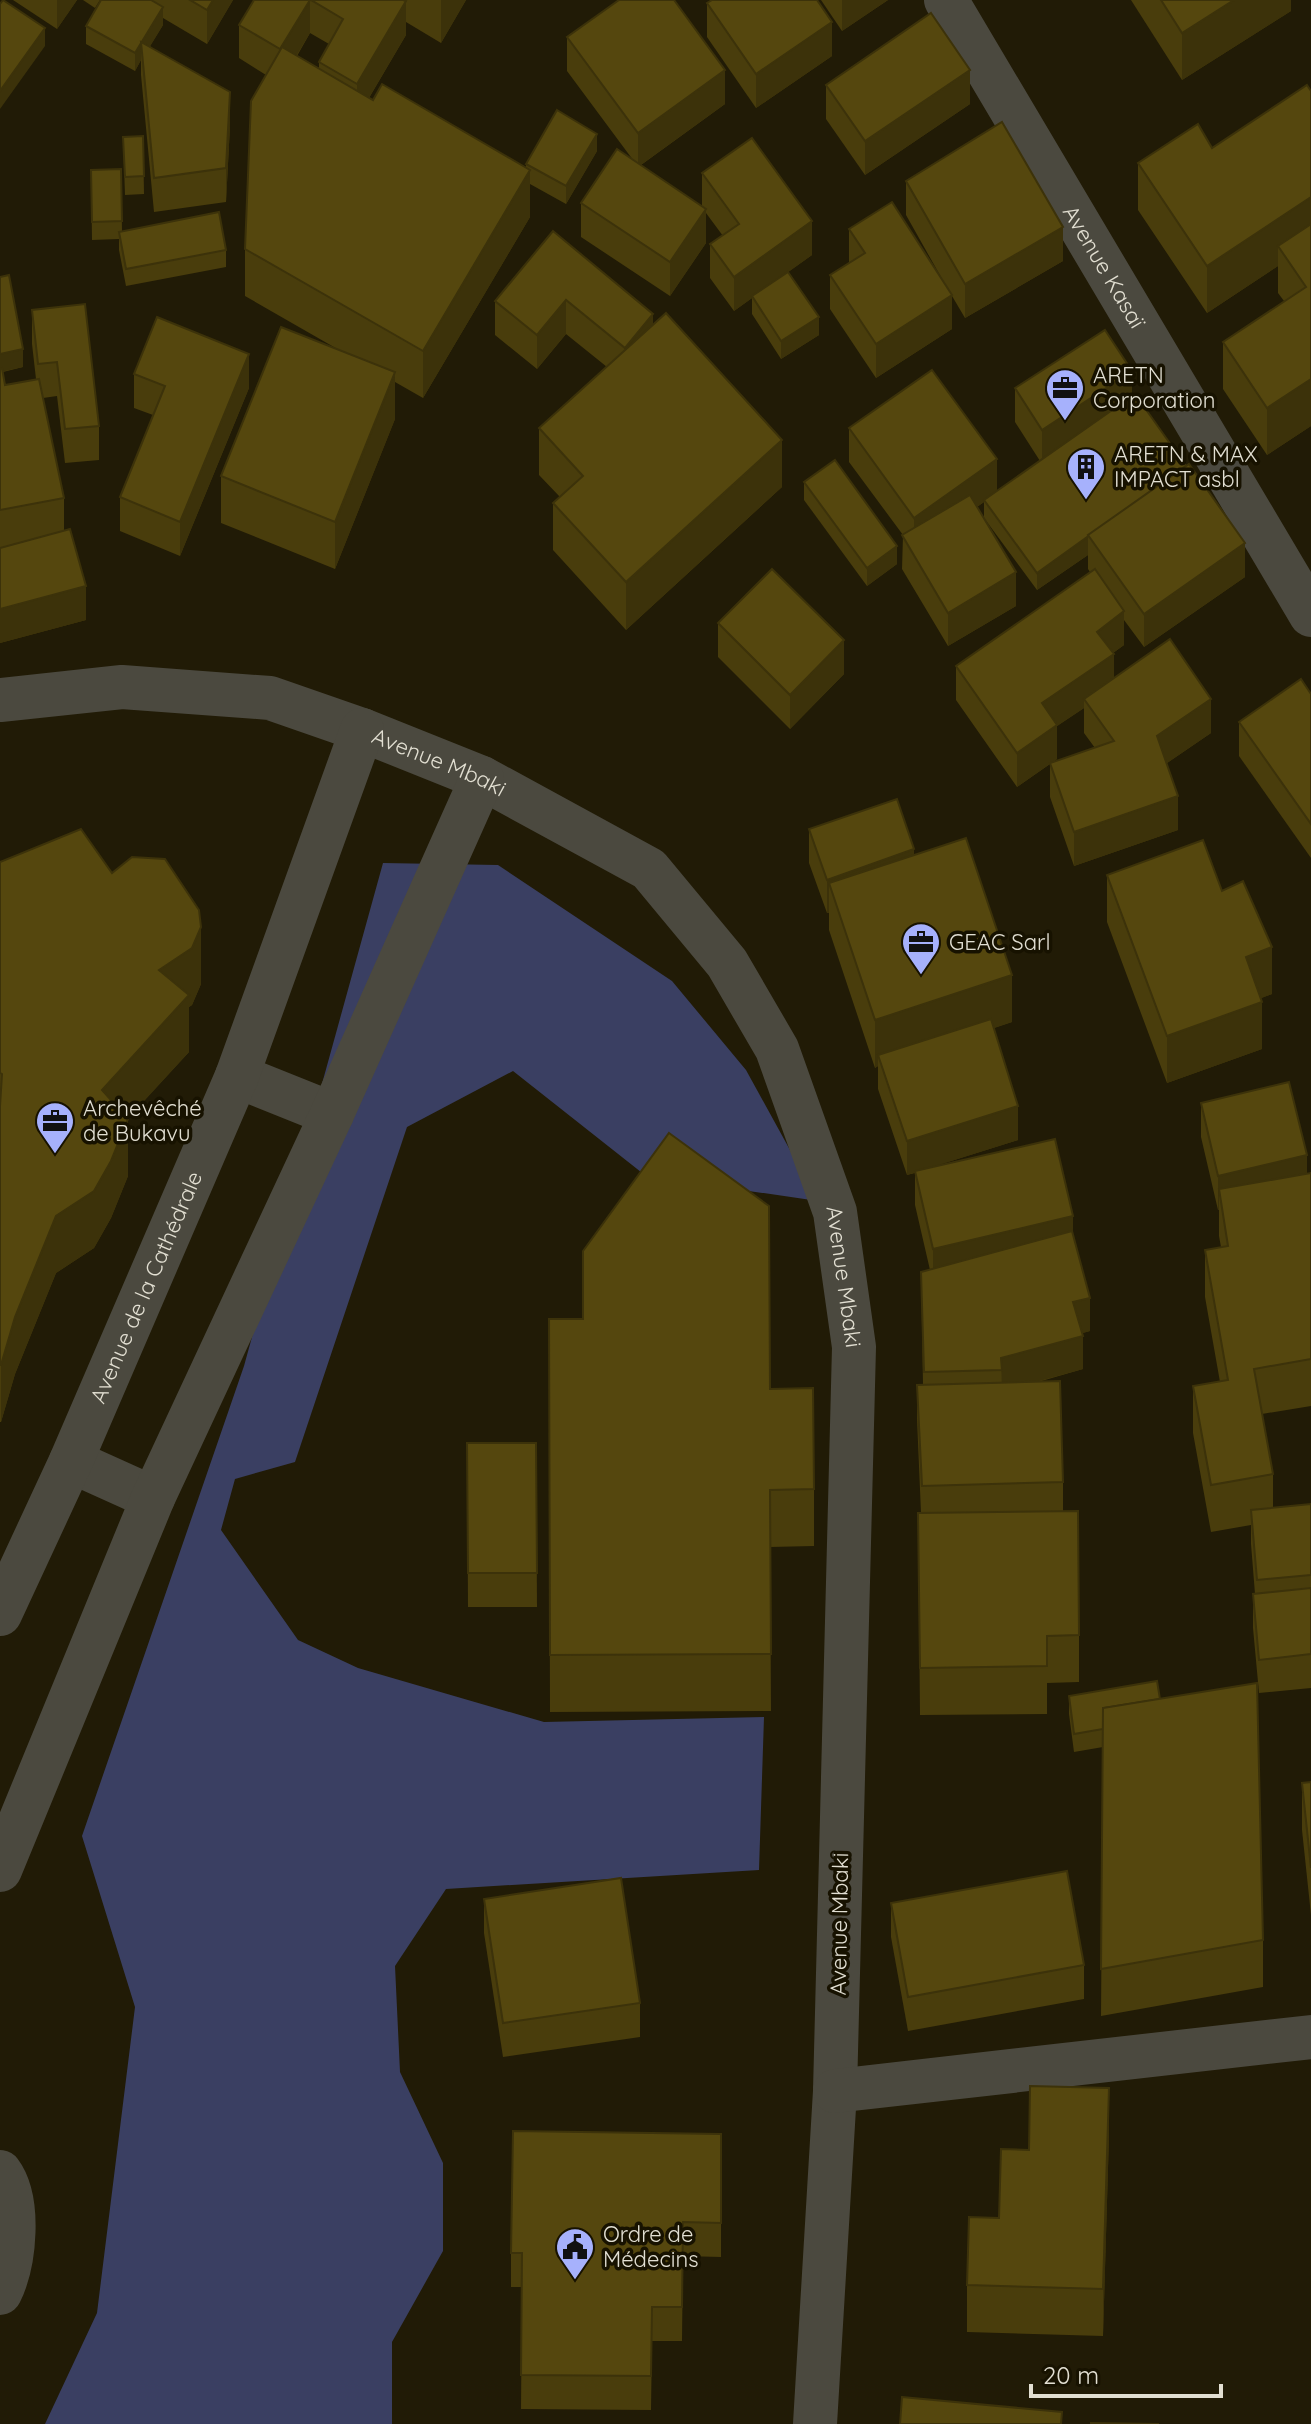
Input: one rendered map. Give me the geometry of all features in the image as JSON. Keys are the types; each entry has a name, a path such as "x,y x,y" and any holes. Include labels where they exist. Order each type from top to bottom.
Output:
{"street":[{"name":"Avenue Kasaï","path":"946,0 1311,615"},
{"name":"Avenue Mbaki","path":"0,700 122,687 270,698 362,730 482,778 649,869 727,963 777,1049 835,1212 854,1347 835,2091 815,2424"},
{"name":"Avenue de la Cathédrale","path":"0,1614 71,1461 237,1076 362,730"},
{"path":"0,1870 153,1498 332,1114 482,778"},
{"path":"237,1076 332,1114"},
{"path":"71,1461 153,1498"},
{"path":"835,2091 1311,2037"},
{"path":"0,2172 15,2229 10,2273 0,2293"}],"shaded area":[{"path":"383,863 498,865 672,981 746,1070 818,1201 646,1176 513,1071 407,1127 295,1462 235,1479 221,1530 298,1640 358,1668 544,1722 764,1717 759,1870 446,1889 395,1966 400,2072 443,2163 443,2251 392,2342 392,2424 45,2424 97,2313 135,2007 82,1836 244,1366"}],"building":[{"path":"3,0 45,28 0,91 0,4"},
{"path":"101,0 151,0 163,7 135,53 86,26"},
{"path":"190,0 213,0 207,10"},
{"path":"254,0 310,0 280,49 239,25"},
{"path":"311,0 406,1 357,84 319,62 343,19"},
{"path":"619,0 674,0 725,70 638,133 567,37"},
{"path":"712,0 817,0 832,22 756,74 707,3"},
{"path":"1161,0 1234,0 1182,33"},
{"path":"931,13 970,70 865,141 826,85"},
{"path":"141,42 230,92 226,168 154,178"},
{"path":"282,47 373,100 382,84 530,170 423,351 245,249 251,101"},
{"path":"1307,85 1311,91 1311,197 1207,266 1138,163 1198,124 1212,148"},
{"path":"557,110 597,134 566,186 526,164"},
{"path":"1002,122 1063,227 965,284 906,181"},
{"path":"143,136 144,176 125,177 123,137"},
{"path":"752,138 812,221 734,277 710,244 739,224 702,173"},
{"path":"617,149 706,209 670,262 581,203"},
{"path":"121,169 122,221 92,222 91,170"},
{"path":"892,202 952,295 876,344 830,275 865,253 849,229"},
{"path":"219,212 226,250 126,269 119,232"},
{"path":"1311,224 1311,379 1267,408 1223,342 1306,287 1278,246"},
{"path":"553,231 653,314 625,348 566,300 537,335 495,301"},
{"path":"788,272 819,317 781,341 752,296"},
{"path":"9,275 23,349 0,354 0,277"},
{"path":"85,304 99,426 65,429 57,362 38,364 32,310"},
{"path":"666,313 782,440 626,582 553,503 583,476 539,428"},
{"path":"157,317 249,354 180,522 120,497 165,386 134,374"},
{"path":"281,327 395,372 335,522 221,476"},
{"path":"1105,330 1132,371 1042,430 1015,388"},
{"path":"2,368 5,385 39,379 64,498 0,510"},
{"path":"932,370 997,459 914,518 849,428"},
{"name":"ARETN & MAX IMPACT asbl","path":"1135,394 1186,466 1037,573 984,500"},
{"path":"835,460 897,546 867,568 804,482"},
{"path":"1189,464 1245,543 1144,614 1088,535"},
{"path":"970,495 1016,572 948,613 902,535"},
{"path":"70,529 86,586 0,609 0,548"},
{"path":"772,569 844,640 790,695 718,623"},
{"path":"1095,569 1124,611 1097,632 1114,654 1042,703 1057,725 1017,753 956,666"},
{"path":"1170,639 1211,699 1157,736 1178,796 1074,832 1050,763 1114,741 1084,699"},
{"path":"1301,679 1311,694 1311,824 1239,722"},
{"path":"897,799 914,849 827,880 809,829"},
{"name":"Archevêché de Bukavu","path":"81,829 112,873 132,857 165,859 199,910 201,927 192,948 159,970 189,995 102,1090 128,1119 111,1161 94,1191 56,1216 15,1317 0,1365 0,862"},
{"name":"GEAC Sarl","path":"966,838 1012,975 875,1020 829,883"},
{"path":"1203,840 1222,891 1243,881 1272,947 1246,957 1262,1002 1167,1036 1107,875"},
{"path":"991,1019 1018,1106 907,1141 878,1055"},
{"path":"1289,1082 1307,1155 1218,1176 1201,1103"},
{"path":"669,1133 769,1206 770,1389 813,1388 814,1489 770,1490 771,1654 550,1655 549,1319 583,1319 583,1251"},
{"path":"1055,1139 1073,1216 933,1249 915,1171"},
{"path":"1311,1173 1311,1359 1254,1369 1273,1474 1211,1485 1193,1386 1228,1380 1205,1250 1228,1246 1219,1189"},
{"path":"1072,1231 1090,1298 1073,1302 1083,1336 1001,1358 1002,1370 924,1372 921,1272"},
{"path":"1060,1381 1063,1482 922,1486 917,1385"},
{"path":"467,1443 536,1443 537,1573 468,1573"},
{"path":"1311,1504 1311,1575 1257,1580 1251,1510"},
{"path":"1078,1511 1079,1635 1047,1636 1047,1666 920,1668 918,1513"},
{"path":"1311,1588 1311,1654 1259,1660 1253,1594"},
{"path":"1157,1681 1160,1699 1103,1708 1103,1729 1074,1734 1069,1696"},
{"path":"1257,1683 1263,1940 1101,1969 1103,1708"},
{"path":"1311,1782 1311,1868 1302,1783"},
{"path":"1067,1871 1084,1965 908,1997 891,1903"},
{"path":"621,1878 640,2003 503,2023 484,1899"},
{"path":"1030,2086 1109,2088 1103,2289 967,2285 969,2217 999,2218 1001,2149 1029,2150"},
{"path":"513,2131 721,2134 721,2223 683,2222 682,2307 652,2307 651,2376 521,2375 522,2253 511,2253"},
{"path":"902,2397 1062,2412 1061,2424 900,2424"}],"place":[{"name":"ARETN Corporation","path":"1065,422"},
{"name":"ARETN & MAX IMPACT asbl","path":"1086,501"},
{"name":"GEAC Sarl","path":"921,976"},
{"name":"Archevêché de Bukavu","path":"55,1155"},
{"name":"Ordre de Médecins","path":"575,2281"}]}
